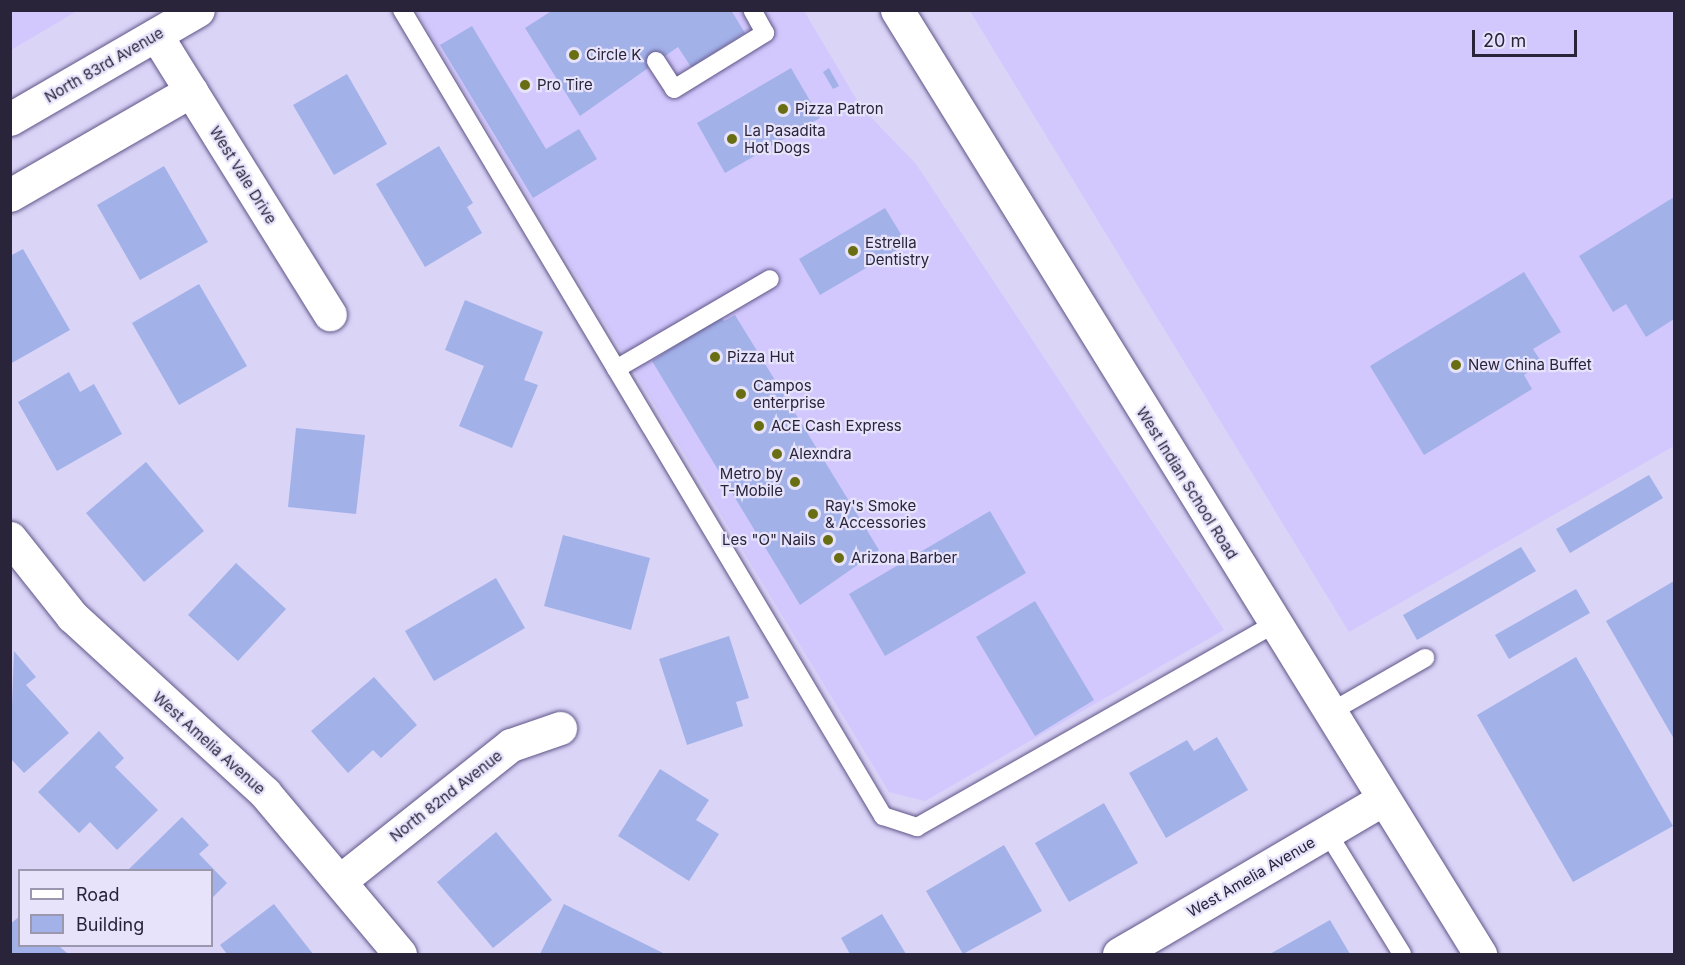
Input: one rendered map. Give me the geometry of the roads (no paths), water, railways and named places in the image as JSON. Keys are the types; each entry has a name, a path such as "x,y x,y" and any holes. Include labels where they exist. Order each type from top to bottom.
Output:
{"street":[{"name":"North 83rd Avenue","path":"10,119 198,10"},
{"name":"West Indian School Road","path":"897,10 1274,624 1480,954"},
{"name":"West Vale Drive","path":"156,35 330,314"},
{"path":"10,195 190,91"},
{"name":"West Amelia Avenue","path":"10,538 72,616 265,793 342,880 400,954"},
{"name":"North 82nd Avenue","path":"342,880 511,745 560,728"},
{"name":"West Amelia Avenue","path":"1119,954 1383,799"}],"lane":[{"path":"402,10 883,816 917,827 1274,624"},
{"path":"656,61 674,89 765,33 752,10"},
{"path":"616,369 770,279"},
{"path":"1329,712 1425,658"},
{"path":"1327,832 1402,954"}],"place":[{"name":"Circle K","path":"574,55"},
{"name":"Pro Tire","path":"525,85"},
{"name":"Pizza Patron","path":"783,109"},
{"name":"La Pasadita Hot Dogs","path":"732,139"},
{"name":"Estrella Dentistry","path":"853,251"},
{"name":"Pizza Hut","path":"715,357"},
{"name":"New China Buffet","path":"1456,365"},
{"name":"Campos enterprise","path":"741,394"},
{"name":"ACE Cash Express","path":"759,426"},
{"name":"Alexndra","path":"777,454"},
{"name":"Metro by T-Mobile","path":"795,482"},
{"name":"Ray's Smoke & Accessories","path":"813,514"},
{"name":"Les \"O\" Nails","path":"828,540"},
{"name":"Arizona Barber","path":"839,558"}]}
